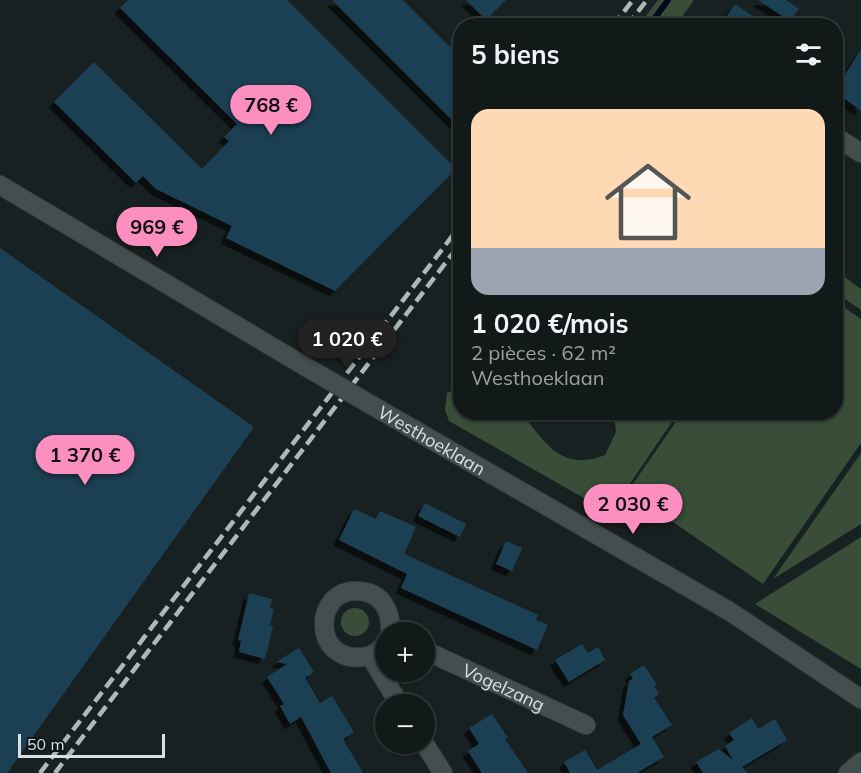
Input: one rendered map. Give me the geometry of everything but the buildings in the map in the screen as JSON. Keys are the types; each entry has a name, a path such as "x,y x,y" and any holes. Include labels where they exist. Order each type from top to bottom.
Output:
{"street":[{"path":"843,141 861,153"},
{"name":"Westhoeklaan","path":"0,185 296,361 729,611 861,699"},
{"path":"375,652 370,656 353,658 341,655 326,637 323,625 325,614 333,601 342,594 354,590 366,591 377,596 388,610 389,622"},
{"name":"Vogelzang","path":"435,655 586,725"},
{"path":"370,656 393,694"},
{"path":"431,754 443,773"},
{"path":"848,773 861,762"}],"green space":[{"path":"658,0 694,0 681,18 644,18"},
{"path":"843,276 861,289 861,310 843,298"},
{"path":"843,307 861,319 861,443 763,584 628,491 677,420 843,420"},
{"path":"453,390 453,420 527,420 556,452 578,460 605,455 616,432 615,420 673,420 610,513 449,421 445,410 447,393"},
{"path":"861,453 861,524 773,579"},
{"path":"861,537 861,669 755,604"},
{"path":"355,608 365,612 369,622 365,632 355,636 345,632 341,622 345,612"}],"waterway":[{"path":"655,18 668,0"}],"railway":[{"path":"619,18 633,0"},
{"path":"633,18 647,0"},
{"path":"40,773 453,235"},
{"path":"55,773 453,253"}]}
